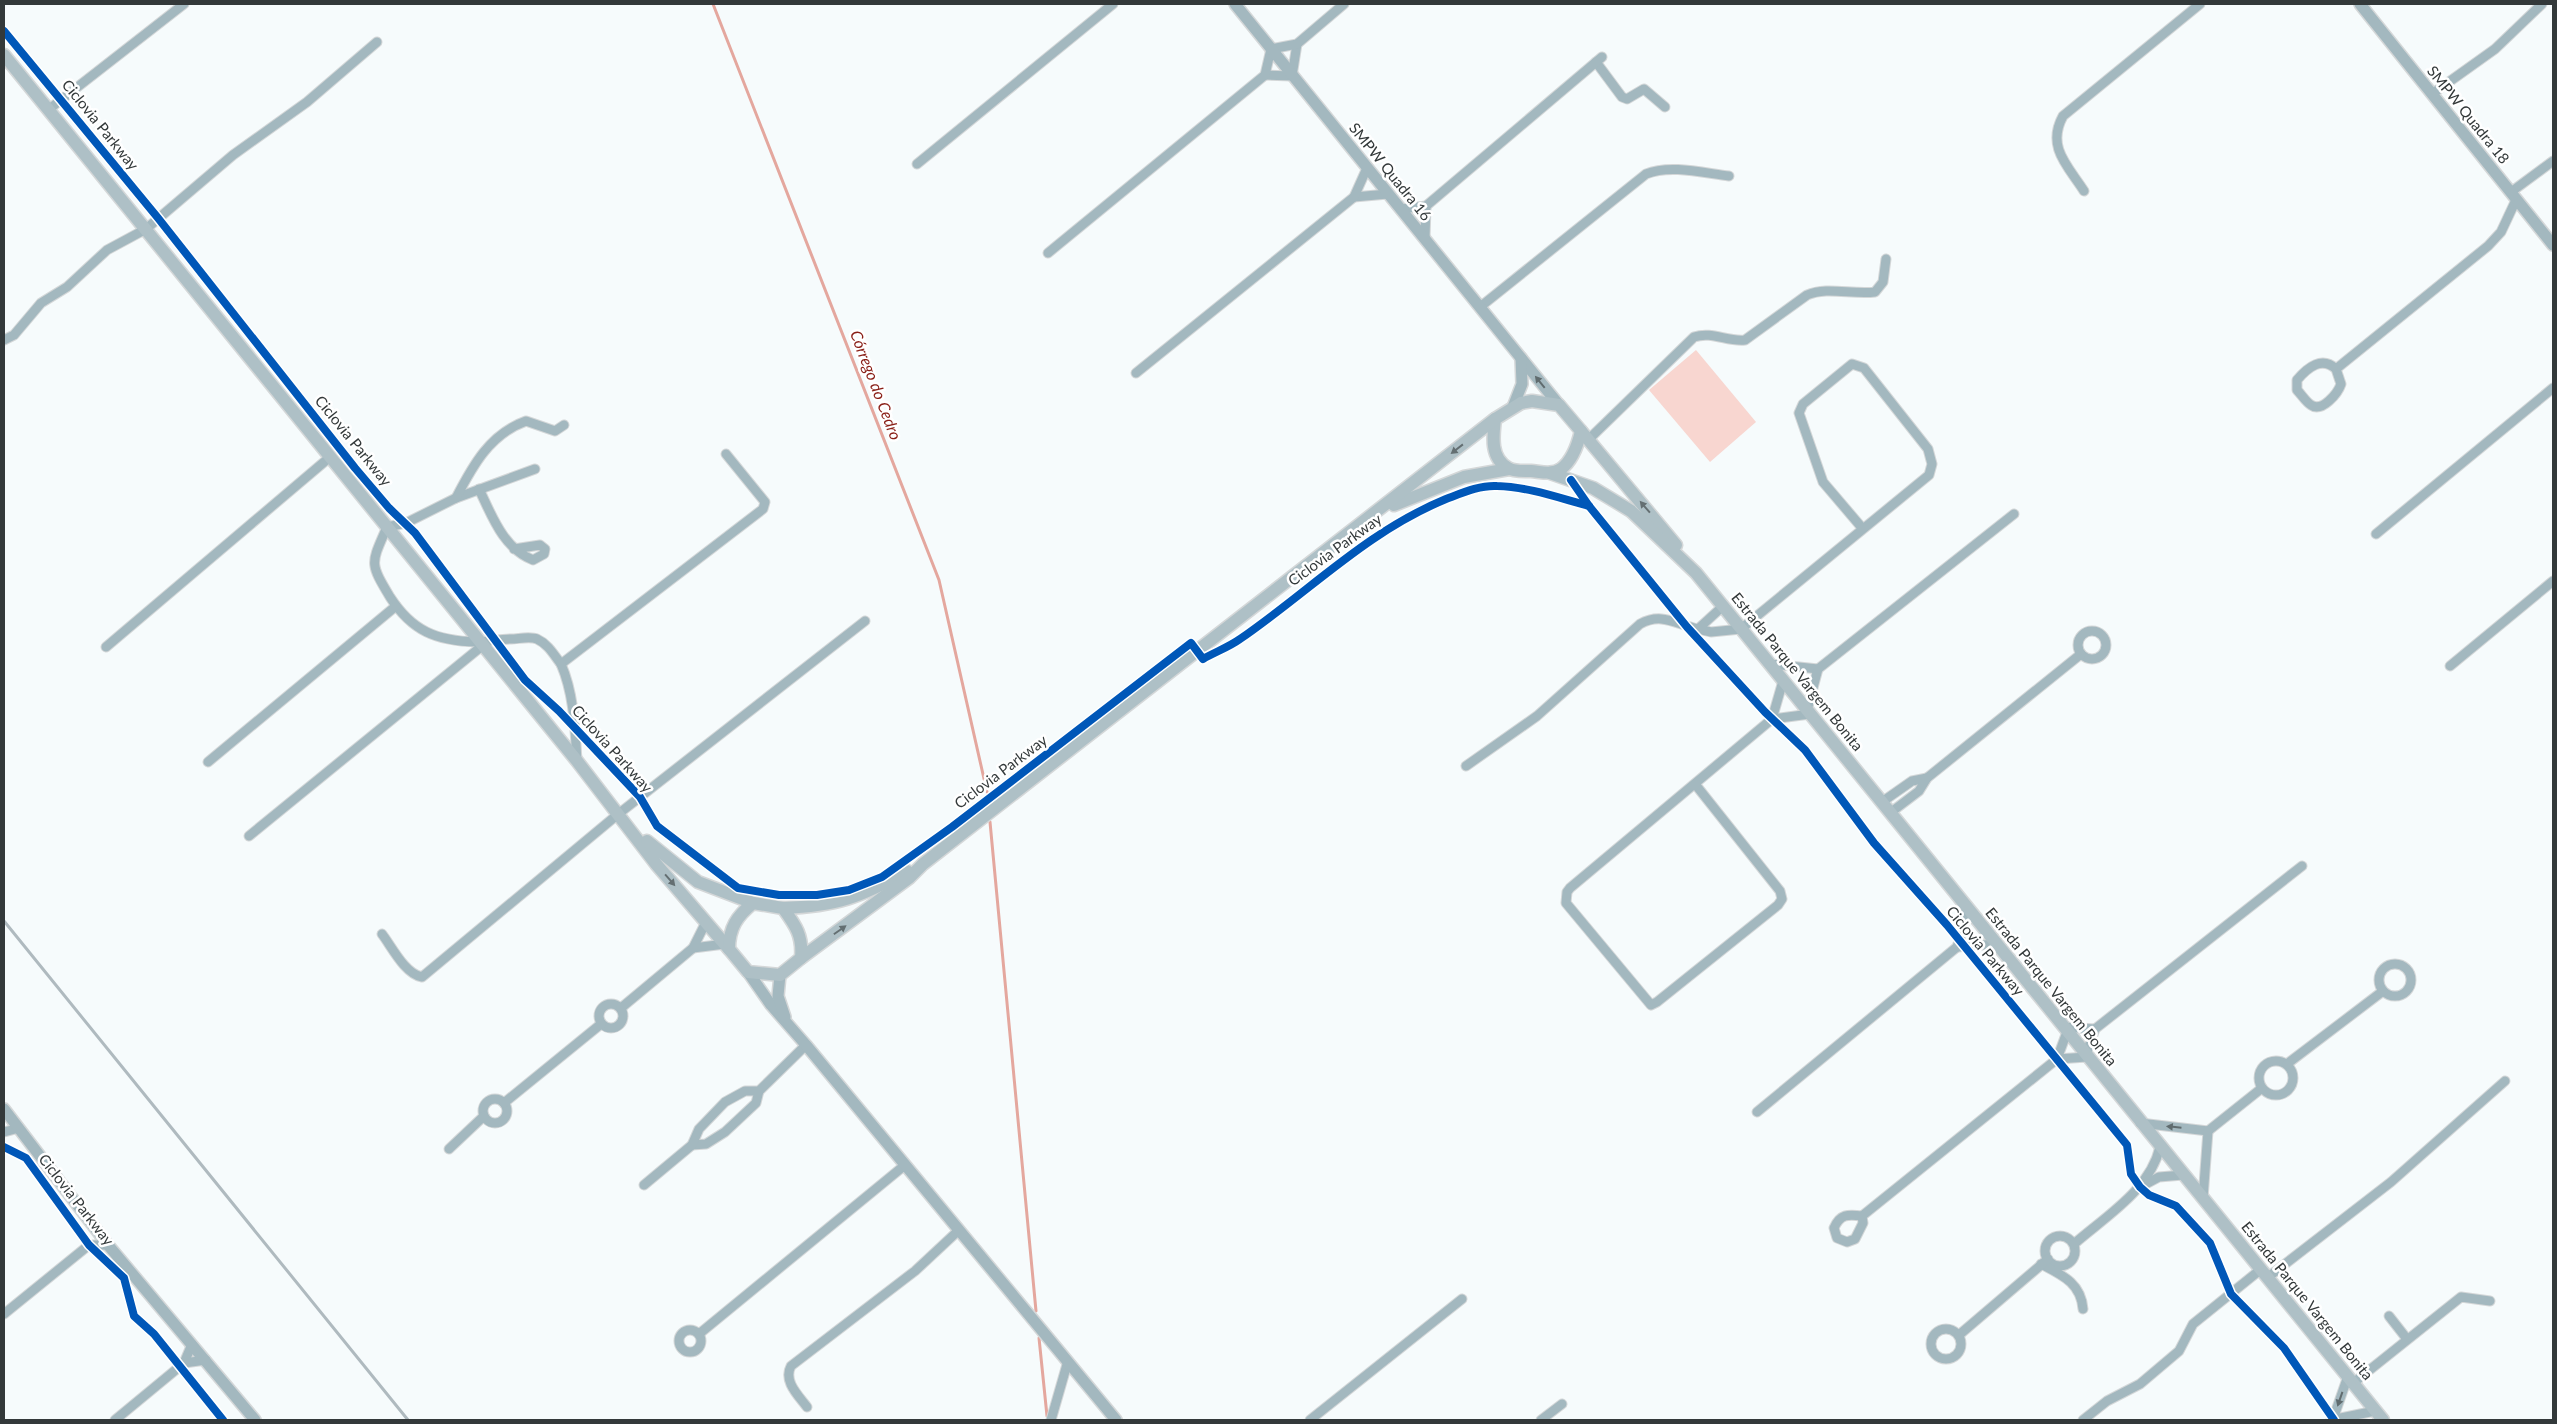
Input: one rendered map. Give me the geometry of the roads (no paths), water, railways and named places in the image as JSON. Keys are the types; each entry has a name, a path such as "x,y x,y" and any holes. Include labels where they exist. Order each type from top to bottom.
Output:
{"main road":[{"path":"4,55 748,972 780,974 909,878 923,864 1369,517 1495,419 1513,407 1532,401 1559,405 1585,436 1571,458 1561,469 1550,473 1509,469 1464,477 1412,496 1369,517"},
{"path":"1495,419 1492,438 1494,449 1499,460 1509,469"},
{"name":"Estrada Parque Vargem Bonita","path":"1585,436 1656,519 1722,606 2140,1124 2203,1198 2379,1416"},
{"name":"Estrada Parque Vargem Bonita","path":"1550,473 1593,488 1625,507 1696,573"},
{"path":"617,810 651,846 698,882 753,903 783,908 829,905 868,893 923,864"},
{"path":"727,946 731,929 736,919 753,903"},
{"path":"783,908 798,930 801,938 800,958"}],"street":[{"path":"48,110 184,4"},
{"path":"917,164 1113,4"},
{"name":"SMPW Quadra 16","path":"1235,4 1559,405"},
{"path":"1048,252 1265,75 1271,49 1297,44 1344,4"},
{"path":"2084,191 2056,147 2055,136 2063,116 2200,4"},
{"name":"SMPW Quadra 18","path":"2360,4 2553,245"},
{"path":"2432,94 2495,49 2542,4"},
{"path":"4,340 14,335 41,303 67,286 108,250 146,229 233,155 307,102 377,42"},
{"path":"1265,75 1292,76 1297,44"},
{"path":"1400,209 1426,206 1599,59 1622,98 1628,99 1644,89 1665,107"},
{"path":"2336,369 2488,246 2501,232 2513,196 2553,161"},
{"path":"1136,373 1354,196 1367,168"},
{"path":"1480,307 1646,174 1659,171 1692,171 1729,176"},
{"path":"1354,196 1388,194"},
{"path":"1425,238 1426,206"},
{"path":"1585,436 1694,337 1712,335 1745,340 1807,295 1818,290 1857,294 1875,292 1883,282 1886,259"},
{"path":"1513,407 1522,384 1521,358"},
{"path":"2325,362 2336,369 2341,380 2340,388 2336,394 2322,406 2310,405 2297,390 2297,380 2317,363 2325,362"},
{"path":"1466,766 1538,716 1640,624 1651,618 1661,618 1711,632 1741,629 1863,529 1929,474 1932,460 1928,449 1864,368 1852,364 1803,404 1799,413 1822,480 1863,529"},
{"path":"2376,534 2553,388"},
{"path":"456,498 480,453 512,426 526,421 555,431 564,425"},
{"path":"561,664 763,509 766,502 726,454"},
{"path":"106,646 330,457"},
{"path":"480,644 430,635 412,625 396,606 376,574 373,559 387,527 406,523 456,498 535,469"},
{"path":"479,489 489,515 514,549"},
{"path":"1695,784 1780,891 1782,899 1771,911 1657,1002 1651,1004 1566,903 1565,896 1570,888 1772,719 1808,712 1818,669 2014,514"},
{"path":"2450,666 2553,581"},
{"path":"208,762 396,606"},
{"path":"1698,629 1722,606"},
{"path":"382,934 410,970 416,976 422,977 617,810 865,622"},
{"path":"248,836 480,644 495,639 536,639 549,648 561,664 568,679 575,729 577,761"},
{"path":"1890,813 1918,791 1927,778 2081,654"},
{"path":"1770,664 1818,669"},
{"path":"1772,719 1783,681"},
{"path":"1882,802 1912,781 1927,778"},
{"path":"1862,1216 2056,1059 2086,1056 2095,1029 2302,866"},
{"path":"1757,1112 1957,947 1967,909"},
{"path":"621,1008 693,948 706,922"},
{"path":"1957,947 1996,944"},
{"path":"693,948 727,946"},
{"path":"748,972 771,1004 1116,1420"},
{"path":"780,974 778,996 787,1021"},
{"path":"2287,1064 2383,991"},
{"path":"611,1004 621,1008 623,1019 619,1026 611,1028 601,1024 598,1016 603,1006 611,1004"},
{"path":"504,1103 601,1024"},
{"path":"2056,1059 2065,1030 2095,1029"},
{"path":"692,1144 706,1144 725,1132 756,1103 759,1091 806,1045"},
{"path":"2278,1060 2287,1064 2293,1072 2293,1082 2288,1090 2280,1095 2270,1094 2262,1088 2259,1079 2261,1069 2268,1062 2278,1060"},
{"path":"2084,1420 2107,1401 2140,1384 2179,1351 2193,1324 2392,1182 2505,1080"},
{"path":"2140,1124 2208,1131 2262,1088"},
{"path":"644,1185 692,1144 699,1129 725,1102 745,1091 759,1091"},
{"path":"498,1099 504,1103 507,1111 504,1119 496,1123 484,1116 483,1109 486,1102 498,1099"},
{"path":"4,1109 108,1246 206,1360 249,1418"},
{"path":"449,1149 484,1116"},
{"path":"4,1132 20,1128"},
{"path":"2203,1198 2208,1131"},
{"path":"2074,1244 2140,1187 2153,1170 2160,1147"},
{"path":"699,1334 905,1165"},
{"path":"2140,1187 2159,1177 2183,1175"},
{"path":"4,1314 91,1244 94,1227"},
{"path":"807,1407 787,1376 791,1366 915,1271 959,1230"},
{"path":"1959,1335 2045,1261 2045,1249 2049,1240 2058,1236 2067,1237 2074,1244 2075,1253 2071,1261 2064,1265 2045,1261"},
{"path":"91,1244 108,1246"},
{"path":"2045,1261 2077,1286 2082,1297 2083,1309"},
{"path":"2379,1416 2332,1420 2350,1381 2461,1297 2490,1301"},
{"path":"1310,1420 1462,1299"},
{"path":"2389,1316 2407,1338"},
{"path":"115,1420 184,1363 192,1344"},
{"path":"184,1363 206,1360"},
{"path":"1051,1420 1068,1361"},
{"path":"1541,1420 1562,1404"}],"waterway":[{"name":"Córrego do Cedro","path":"713,4 939,580 987,792"},
{"path":"990,822 1036,1311"},
{"path":"1039,1338 1047,1416"}],"railway":[{"path":"4,921 408,1420"}]}
